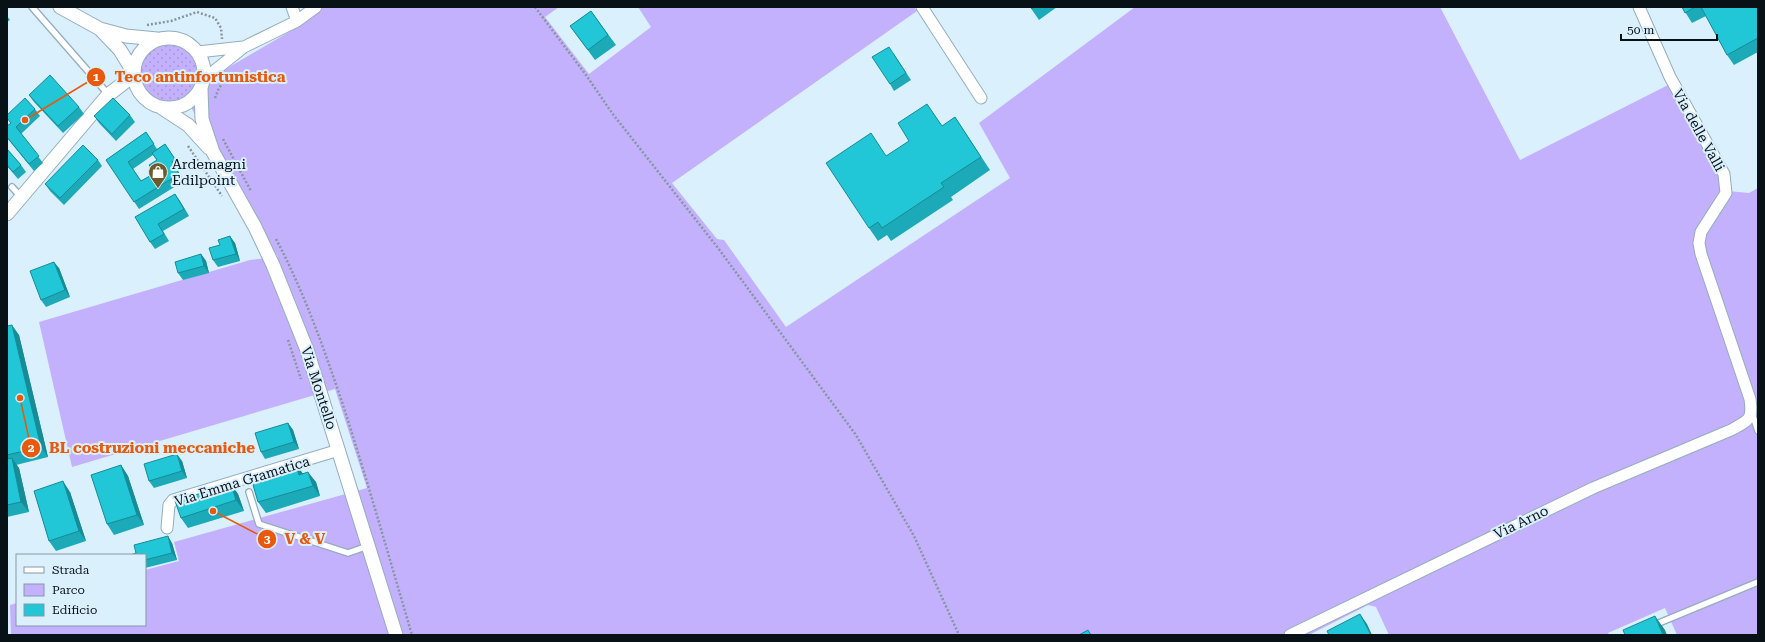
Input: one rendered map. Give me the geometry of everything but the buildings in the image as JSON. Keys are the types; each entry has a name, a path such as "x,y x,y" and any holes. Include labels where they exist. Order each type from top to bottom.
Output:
{"street":[{"path":"60,7 100,29 126,36 157,39 175,38 183,40 198,52 202,60 203,84"},
{"path":"292,7 296,20"},
{"path":"157,39 147,44 140,52 135,62 135,84 140,93 153,105 162,108 174,108 185,105 194,98 203,84 244,47 296,20 316,7"},
{"path":"922,7 981,98"},
{"name":"Via delle Valli","path":"1639,7 1670,77 1724,174 1726,193 1701,232 1699,243 1701,254 1750,399 1752,412"},
{"path":"100,29 120,50 134,74"},
{"path":"198,52 244,47"},
{"path":"7,214 108,95 134,74"},
{"name":"Via Montello","path":"203,84 202,119 213,152 255,227 273,265 307,350 396,635"},
{"path":"108,95 140,93"},
{"name":"Via Montello","path":"162,108 188,125 213,152"},
{"name":"Via Arno","path":"1290,635 1593,488 1731,430 1748,419 1752,412"},
{"name":"Via Emma Gramatica","path":"167,528 169,505 173,500 339,450"}],"lane":[{"path":"32,7 108,95"},
{"path":"12,187 21,197"},
{"path":"1752,412 1758,431"},
{"path":"249,492 259,524 348,553 368,546"},
{"path":"1651,626 1758,582"}],"path":[{"path":"535,7 586,75 612,113 718,248 856,435 914,536 959,635"},
{"path":"187,144 224,201"},
{"path":"288,339 303,383"}],"green space":[{"path":"323,7 559,7 545,17 589,74 651,27 638,7 914,7 917,11 672,183 717,239 724,240 786,327 1010,178 979,123 1135,7 1440,7 1520,160 1676,81 1728,191 1749,193 1758,188 1758,635 1677,635 1665,608 1608,633 1609,635 1389,635 1376,607 1368,605 1309,635 11,635 10,605 16,603 16,626 146,626 146,570 179,561 174,542 367,488 335,389 72,467 39,322 250,260 278,257 185,97 231,66 289,32"},
{"path":"169,44 185,49 193,57 198,73 193,89 185,97 169,102 153,97 145,89 140,73 145,57 153,49"}],"place":[{"name":"Teco antinfortunistica","path":"25,120"},
{"name":"Ardemagni Edilpoint","path":"158,189"},
{"name":"BL costruzioni meccaniche","path":"20,398"},
{"name":"V & V","path":"213,511"}]}
